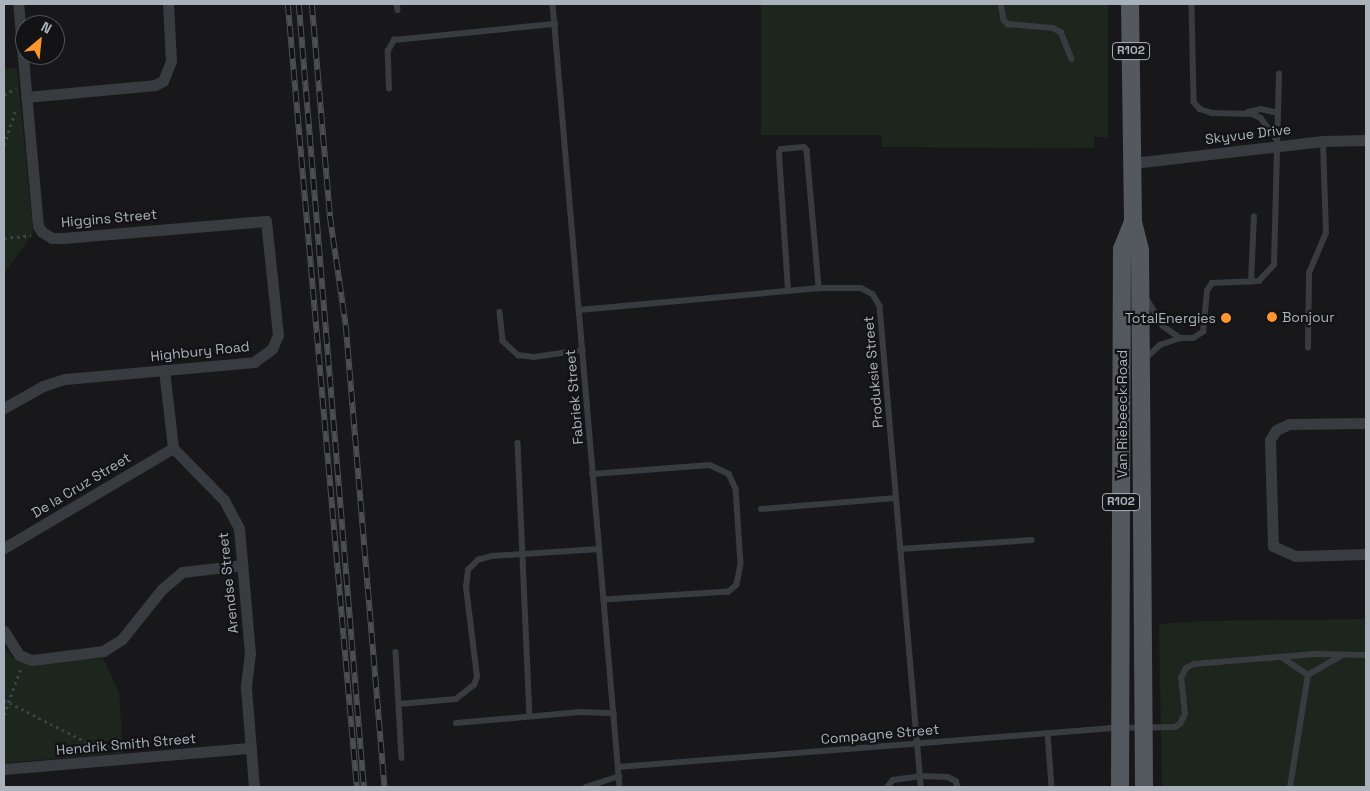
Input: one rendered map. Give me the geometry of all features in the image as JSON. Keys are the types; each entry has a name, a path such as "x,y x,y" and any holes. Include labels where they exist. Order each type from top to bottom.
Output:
{"main road":[{"name":"Van Riebeeck Road","path":"1130,4 1133,222 1140,250 1144,787"},
{"name":"Van Riebeeck Road","path":"1120,787 1122,249 1133,222"}],"street":[{"name":"Higgins Street","path":"19,4 38,226 46,235 63,238 266,221"},
{"path":"26,96 155,85 163,81 172,62 168,4"},
{"name":"Skyvue Drive","path":"1133,164 1276,143 1366,140"},
{"name":"Highbury Road","path":"4,408 43,386 65,379 254,362 272,350 278,335 266,221"},
{"path":"164,370 173,448"},
{"path":"1366,423 1281,426 1272,434 1270,460 1273,546 1295,556 1366,554"},
{"name":"De la Cruz Street","path":"4,548 173,448"},
{"name":"Arendse Street","path":"173,448 233,512 239,528 250,653 246,688 254,787"},
{"path":"4,631 12,648 24,658 44,661 103,651 122,639 171,579 182,572 243,565"},
{"name":"Hendrik Smith Street","path":"4,769 251,748"}],"lane":[{"name":"Fabriek Street","path":"553,4 620,787"},
{"path":"1001,4 1004,20 1008,24 1053,28 1061,32 1072,59"},
{"path":"1192,4 1194,102 1200,109 1212,113 1246,113 1261,109 1278,114"},
{"path":"389,89 388,51 394,40 555,24"},
{"path":"1141,366 1152,351 1180,338 1194,338 1203,332 1207,291 1212,283 1251,282 1265,278 1276,257 1278,74"},
{"path":"1246,113 1261,118 1276,143"},
{"path":"1308,348 1309,272 1326,233 1323,141"},
{"path":"788,290 779,153 781,149 804,148 807,150 819,288"},
{"path":"1251,282 1254,217"},
{"path":"1140,287 1162,326 1180,338"},
{"name":"Produksie Street","path":"579,310 819,288 861,288 873,294 880,306 911,691 921,787"},
{"path":"500,312 503,341 518,354 534,357 582,350"},
{"path":"518,443 530,715"},
{"path":"592,474 710,464 729,474 736,489 740,564 737,585 729,592 604,600"},
{"path":"761,509 896,498"},
{"path":"900,549 1032,540"},
{"path":"399,704 456,699 469,692 477,677 466,587 468,570 478,560 524,554 599,549"},
{"path":"396,652 402,758"},
{"path":"1308,674 1342,655"},
{"path":"1283,658 1366,655"},
{"path":"1283,658 1308,674"},
{"name":"Compagne Street","path":"618,767 1180,724 1185,714 1181,678 1186,668 1194,664 1283,658"},
{"path":"1290,787 1308,674"},
{"path":"456,723 530,715 614,713"},
{"path":"1048,733 1052,787"},
{"path":"586,787 619,776"},
{"path":"887,787 893,780 920,776 948,777 956,781 958,787"}],"path":[{"path":"4,145 15,111 26,96"},
{"path":"4,238 25,237"},
{"path":"4,715 24,658"},
{"path":"4,700 89,742 106,753 106,760"}],"shaded area":[{"path":"761,4 1108,4 1108,137 1094,137 1094,148 882,147 882,135 761,135"},
{"path":"17,68 33,233 4,274 4,69"},
{"path":"1366,619 1366,787 1162,787 1159,624 1203,621"},
{"path":"4,646 13,658 29,664 103,658 119,693 123,753 4,763"}],"railway":[{"path":"288,4 357,787"},
{"path":"299,4 364,787"},
{"path":"312,4 330,216 346,326 385,787"}],"place":[{"name":"Bonjour","path":"1272,317"},
{"name":"TotalEnergies","path":"1226,318"}]}
